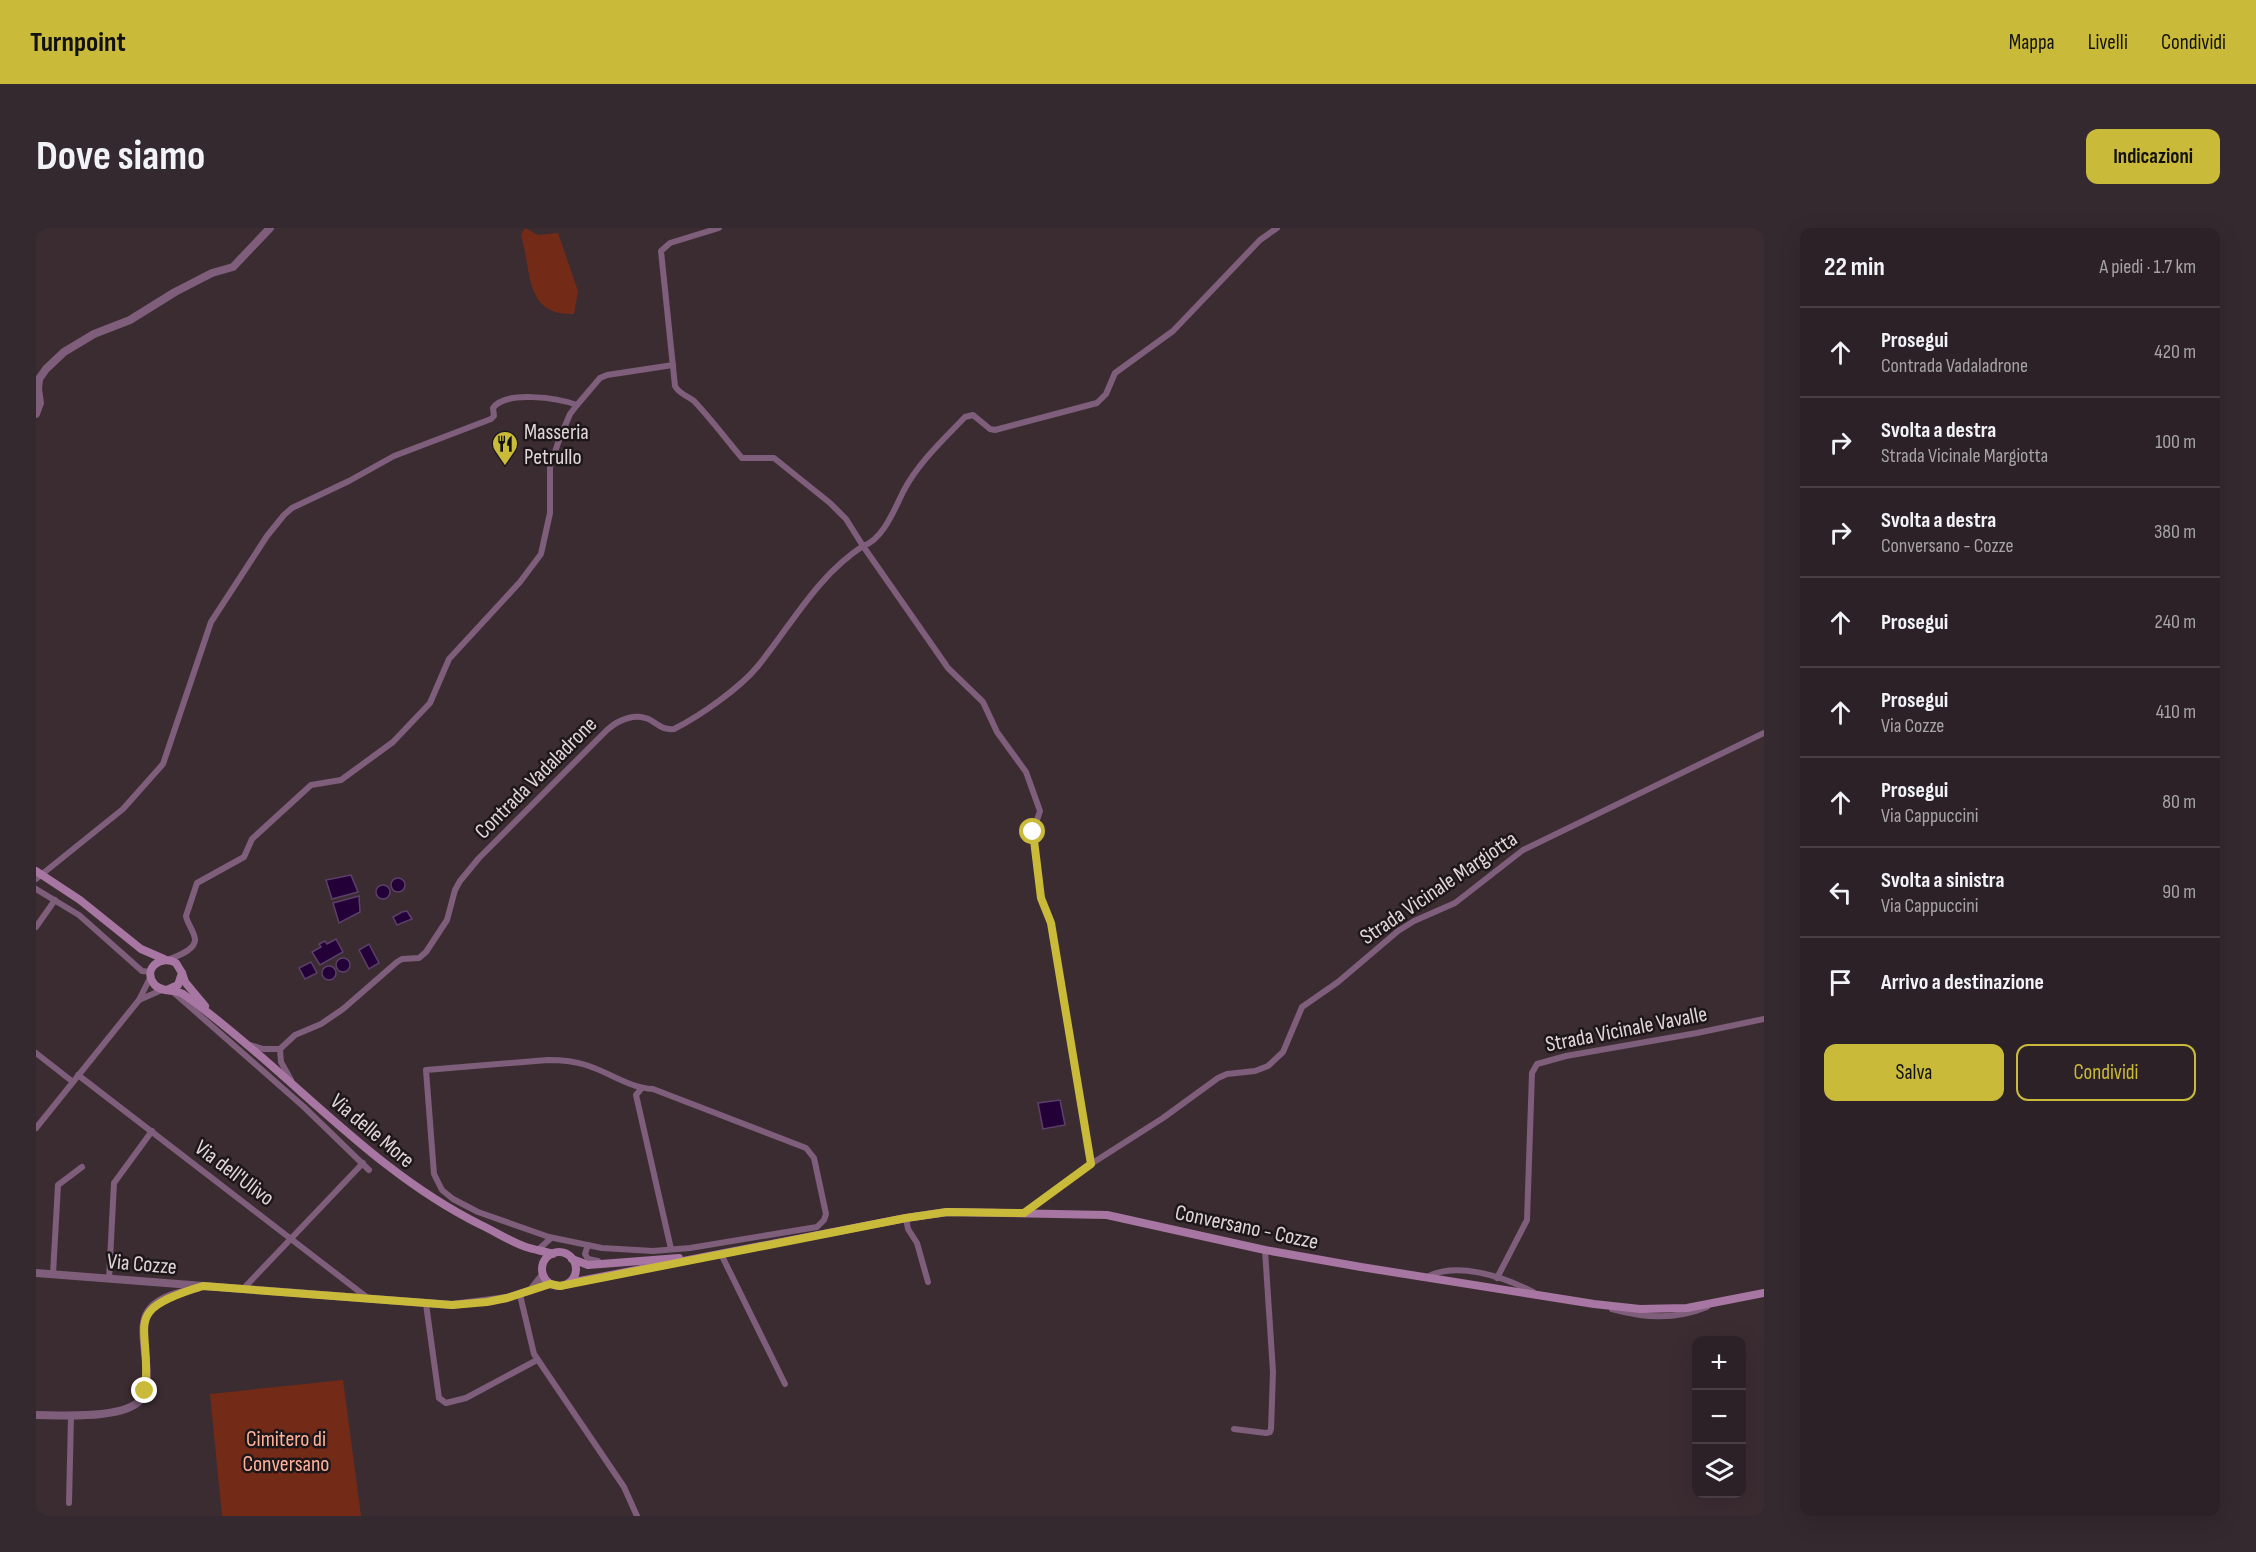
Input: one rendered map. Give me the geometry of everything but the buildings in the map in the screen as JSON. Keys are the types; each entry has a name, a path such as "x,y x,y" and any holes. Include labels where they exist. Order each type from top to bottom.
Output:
{"main road":[{"path":"36,874 47,877 80,900 152,956 177,963 185,982 213,1016"},
{"path":"141,949 153,983 167,990 179,992 213,1016"},
{"path":"151,972 157,962 167,959"},
{"path":"167,990 178,985 181,971"},
{"name":"Via delle More","path":"213,1016 410,1184 462,1215 526,1247"},
{"name":"Conversano - Cozze","path":"721,1254 947,1212 1107,1215 1265,1250 1424,1278 1594,1304 1664,1310 1764,1293"},
{"path":"526,1247 553,1254 563,1253 588,1265 721,1254"},
{"path":"526,1247 543,1264"},
{"path":"553,1254 543,1264 543,1275 550,1284 560,1286 721,1254"},
{"path":"569,1283 576,1269 572,1259"}],"street":[{"path":"36,414 39,403 39,379 64,352 94,334 130,320 184,287 213,273 233,267 270,228"},
{"path":"719,228 670,243 661,251 677,390 691,399 742,458 774,458 830,503 846,519 948,668 983,702 997,732 1026,772 1040,811 1033,832 1041,898 1051,923 1091,1164"},
{"path":"863,546 872,541 887,524 905,488 924,462 965,417 974,415 994,430 1097,403 1106,394 1115,373 1173,331 1247,253 1277,228"},
{"path":"167,959 185,953 195,943 186,916 197,883 244,857 252,839 311,785 341,780 393,742 430,703 449,659 520,582 541,554 550,513 550,467 558,440 570,414 600,378 673,365"},
{"path":"36,874 123,809 163,764 211,622 267,536 288,511 394,456 491,419 494,416 493,408 500,401 546,397 577,405"},
{"name":"Contrada Vadaladrone","path":"280,1049 295,1035 321,1024 343,1009 402,959 419,958 426,952 447,920 455,890 460,881 479,858 607,730 625,719 640,717 651,720 667,730 674,729 731,691 757,668 824,577 863,546"},
{"name":"Strada Vicinale Margiotta","path":"1024,1213 1091,1164 1163,1118 1218,1078 1238,1071 1261,1070 1277,1059 1283,1052 1302,1007 1338,982 1407,925 1455,903 1533,845 1764,733"},
{"path":"36,889 98,931 142,971 151,972 139,1000 36,1128"},
{"path":"36,927 55,900"},
{"path":"181,971 185,953"},
{"path":"139,1000 167,990 304,1107 369,1170"},
{"name":"Strada Vicinale Vavalle","path":"1497,1278 1527,1220 1534,1066 1566,1056 1764,1019"},
{"path":"246,1044 263,1049 280,1049 281,1062 295,1086"},
{"path":"36,1053 73,1083"},
{"path":"564,1060 589,1066 641,1089 652,1089 806,1148 814,1158 826,1214 817,1227 690,1248 652,1251 588,1245 551,1238 478,1212 453,1199 442,1190 434,1174 426,1070 564,1060"},
{"name":"Via dell'Ulivo","path":"78,1075 369,1299"},
{"path":"641,1089 636,1095 671,1249"},
{"path":"109,1279 114,1183 152,1131"},
{"path":"243,1289 363,1163"},
{"path":"53,1274 58,1185 82,1167"},
{"path":"906,1218 908,1229 917,1243 928,1282"},
{"path":"539,1249 551,1238"},
{"path":"551,1238 553,1254"},
{"path":"588,1245 585,1254 592,1261 631,1259 651,1261"},
{"path":"1234,1429 1266,1433 1271,1429 1273,1371 1265,1250"},
{"path":"721,1254 785,1384"},
{"path":"1424,1278 1437,1271 1482,1274 1513,1282 1538,1295"},
{"name":"Via Cozze","path":"36,1273 426,1304 487,1302 520,1295 550,1284"},
{"path":"530,1291 543,1275"},
{"path":"36,1415 71,1416 109,1413 133,1405 142,1399 146,1383 142,1328 146,1317 151,1308 159,1302 203,1286"},
{"path":"520,1295 537,1360 624,1487 637,1516"},
{"path":"426,1304 439,1398 446,1403 466,1398 537,1360"},
{"path":"69,1503 71,1416"}],"green space":[{"path":"525,228 538,235 558,233 578,291 574,314 558,313 546,308 538,299 529,276 521,235"},
{"name":"Cimitero di Conversano","path":"343,1380 361,1516 222,1516 210,1394"}],"shaded area":[{"path":"351,875 358,892 332,899 326,880"},
{"path":"398,878 403,880 405,885 403,890 398,892 393,890 391,885 393,880"},
{"path":"383,885 388,887 390,892 388,897 383,899 378,897 376,892 378,887"},
{"path":"359,896 360,912 339,923 333,903"},
{"path":"407,911 412,919 397,925 393,917"},
{"path":"336,939 343,952 320,965 312,952 321,947 319,944 325,941 327,944"},
{"path":"369,944 379,963 369,969 359,950"},
{"path":"343,958 348,960 350,965 348,970 343,972 338,970 336,965 338,960"},
{"path":"311,962 317,973 305,979 299,968"},
{"path":"329,966 334,968 336,973 334,978 329,980 324,978 322,973 324,968"},
{"path":"1060,1100 1065,1125 1043,1129 1038,1103"}],"place":[{"name":"Masseria Petrullo","path":"505,467"}],"route":[{"path":"145,1391 142,1328 146,1317 151,1308 159,1302 203,1286 426,1304 452,1305 487,1302 550,1284 564,1286 569,1283 906,1218 947,1212 1024,1213 1091,1164 1051,923 1041,898 1033,832"}]}
